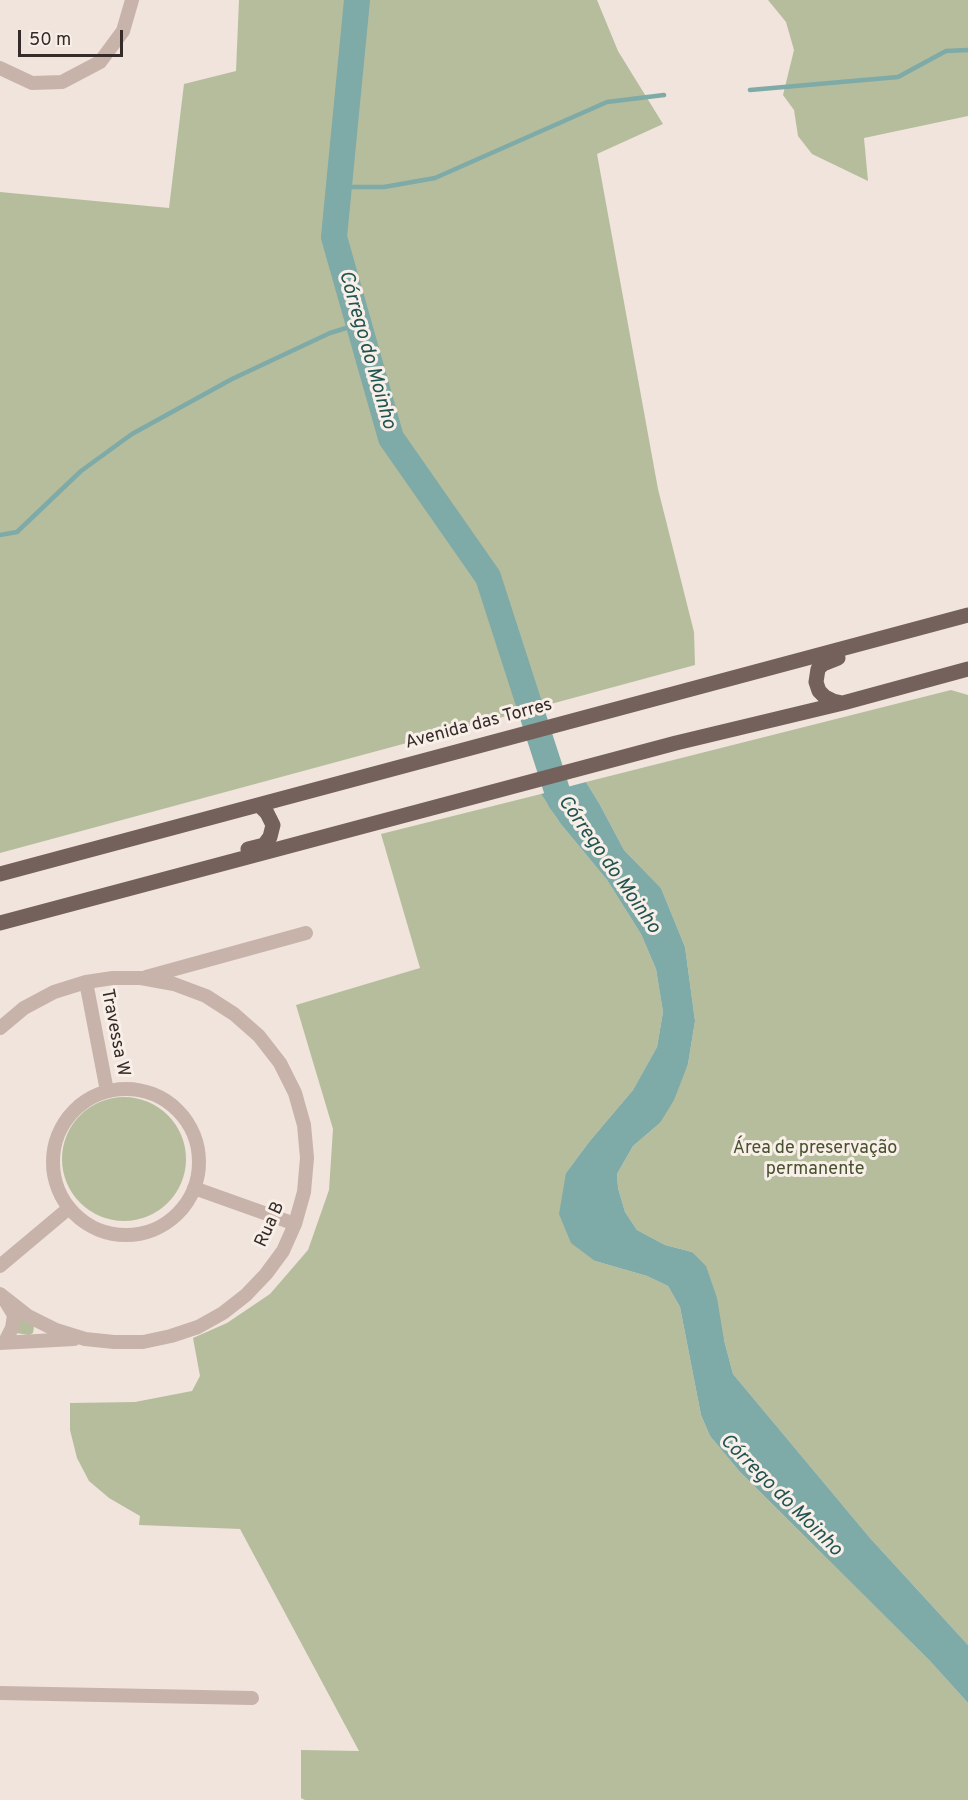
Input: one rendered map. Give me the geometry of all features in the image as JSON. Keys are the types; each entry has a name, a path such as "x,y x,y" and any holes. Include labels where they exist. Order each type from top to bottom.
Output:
{"main road":[{"name":"Avenida das Torres","path":"0,874 967,615"},
{"path":"843,703 833,701 819,691 816,682 818,669 823,664 940,631 967,615"},
{"path":"0,923 676,743 843,703 968,669"},
{"path":"95,897 132,879 264,845 270,837 273,825 267,813 259,805"}],"street":[{"path":"0,68 32,83 62,82 100,62 123,31 132,0"},
{"name":"Rua B","path":"141,978 306,933"},
{"name":"Rua B","path":"0,1028 24,1008 54,992 86,982 113,978 141,978 174,984 206,996 234,1014 259,1036 280,1063 295,1093 304,1125 307,1158 304,1192 295,1224 283,1251 246,1295 224,1313 198,1327 142,1342 85,1339 56,1330 28,1316 2,1296"},
{"name":"Travessa W","path":"86,982 107,1091"},
{"path":"129,1089 151,1093 170,1103 186,1119 196,1138 200,1160 194,1188 187,1202 171,1219 152,1231 129,1235 106,1233 86,1223 69,1208 57,1187 52,1164 56,1140 67,1118 85,1101 107,1091 129,1089"},
{"path":"194,1188 295,1224"},
{"path":"0,1266 69,1208"},
{"path":"2,1296 14,1315 12,1328 2,1343"},
{"path":"2,1343 85,1339"},
{"path":"0,1693 252,1698"}],"green space":[{"path":"239,0 597,0 618,51 663,124 597,154 658,489 694,632 695,665 0,853 0,192 169,208 184,84 236,71"},
{"path":"768,0 968,0 968,116 864,138 868,181 812,154 798,136 794,110 783,95 794,50 786,22"},
{"name":"Área de preservação permanente","path":"951,690 968,695 968,1645 870,1538 733,1374 724,1340 692,1252 665,1245 637,1230 625,1212 618,1188 617,1174 633,1146 660,1123 688,1064 695,1021 685,947 661,888 624,850 586,782"},
{"path":"541,794 560,823 607,880 641,934 656,969 663,1012 657,1047 633,1090 566,1173 595,1261 647,1276 668,1286 680,1307 701,1415 710,1436 740,1472 930,1661 968,1703 968,1800 305,1800 301,1798 301,1750 359,1751 240,1529 139,1525 140,1516 109,1498 89,1481 77,1458 70,1430 70,1403 135,1402 192,1391 200,1376 193,1338 227,1323 270,1294 308,1250 329,1190 333,1129 296,1005 420,968 381,834"},
{"path":"124,1097 148,1102 168,1115 181,1135 186,1159 181,1183 168,1203 148,1216 124,1221 100,1216 80,1203 67,1183 62,1159 67,1135 80,1115 100,1102"},
{"path":"20,1317 34,1326 33,1333 29,1335 16,1333"}],"water":[{"path":"586,782 624,850 661,888 685,947 695,1021 688,1064 674,1100 660,1123 633,1146 617,1174 618,1188 625,1212 637,1230 665,1245 692,1252 706,1266 717,1298 724,1340 733,1374 870,1538 968,1645 968,1703 930,1661 740,1472 710,1436 701,1415 680,1307 668,1286 647,1276 595,1261 571,1243 559,1214 566,1173 633,1090 657,1047 663,1012 656,969 641,934 607,880 560,823 541,794"}],"waterway":[{"name":"Córrego do Moinho","path":"357,0 334,237 391,438 488,577 560,800 574,818"},
{"path":"750,90 898,77 946,51 968,50"},
{"path":"339,187 384,187 435,178 607,102 664,95"},
{"path":"0,535 17,532 81,471 132,434 232,379 330,333 359,324"}]}
